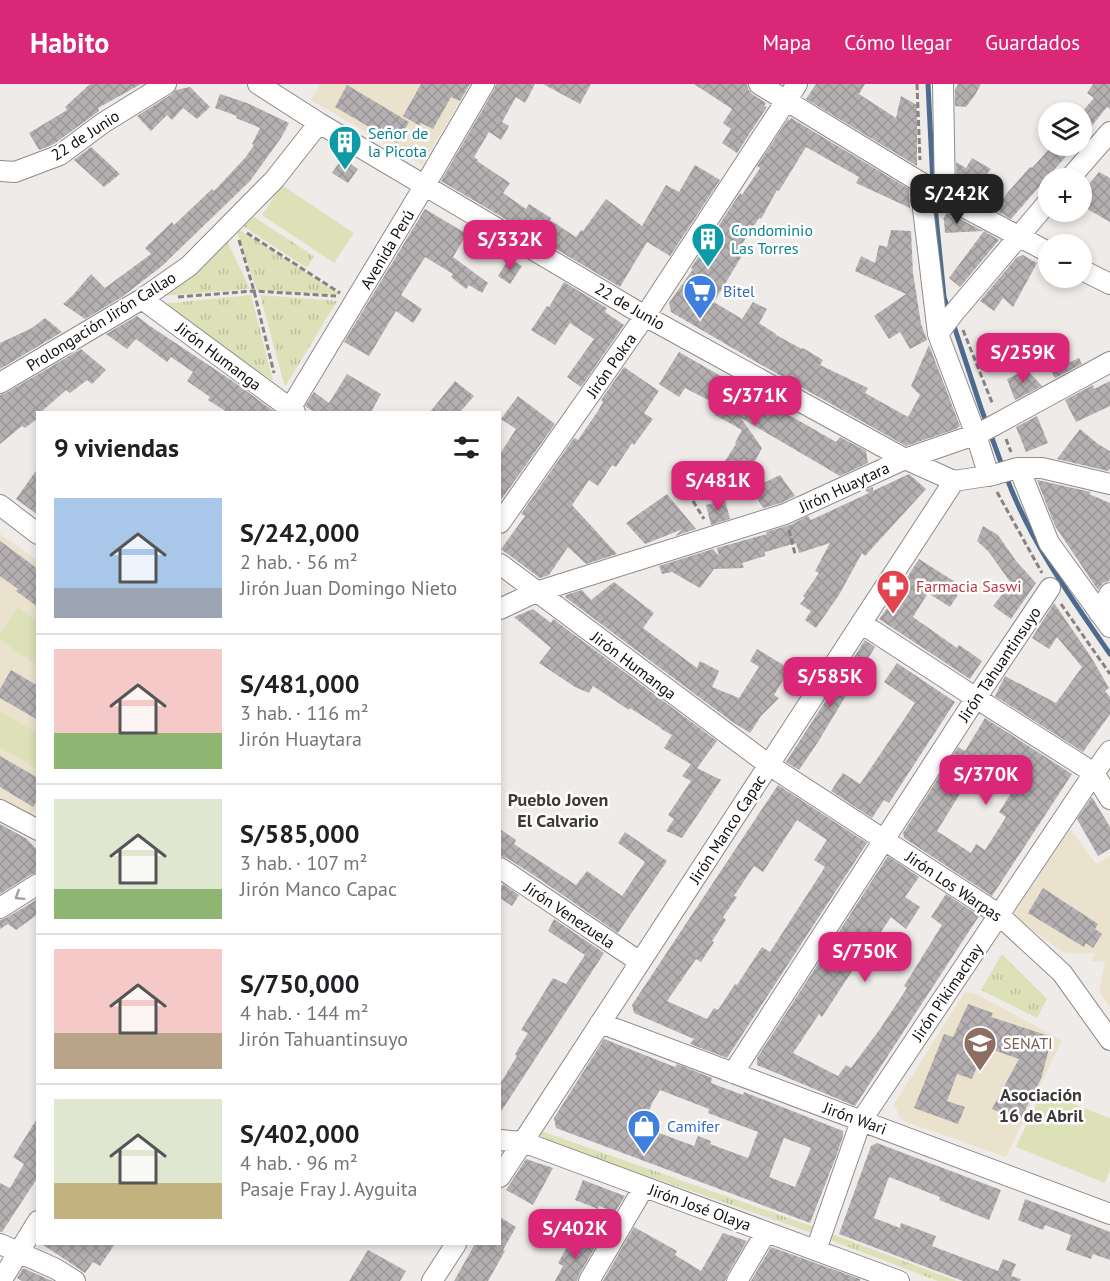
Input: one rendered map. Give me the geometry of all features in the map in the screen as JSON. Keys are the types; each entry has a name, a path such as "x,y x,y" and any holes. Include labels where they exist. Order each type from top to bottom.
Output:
{"street":[{"name":"22 de Junio","path":"0,171 15,172 60,155 103,123 166,84"},
{"name":"22 de Junio","path":"258,84 319,123 645,316 905,459 954,481"},
{"name":"Avenida Perú","path":"289,409 484,84"},
{"path":"759,84 921,183 1038,247"},
{"name":"Jirón Pokra","path":"501,522 645,316 797,84"},
{"path":"943,84 944,196"},
{"name":"Prolongación Jirón Callao","path":"0,383 142,299 189,266 274,180 319,123"},
{"path":"1079,168 1110,132"},
{"path":"921,183 944,326 991,476"},
{"path":"944,326 1038,214"},
{"path":"1092,275 1110,284"},
{"name":"Jirón Humanga","path":"142,299 289,409"},
{"name":"Jirón Huaytara","path":"501,609 536,592 785,514 905,459 978,434 1110,362"},
{"path":"1018,468 1049,543 1104,620"},
{"path":"954,481 991,476 1018,468 1042,468 1110,484"},
{"name":"Jirón Manco Capac","path":"501,1175 954,481"},
{"path":"0,505 36,532"},
{"name":"Jirón Humanga","path":"501,565 769,765"},
{"name":"Jirón Tahuantinsuyo","path":"734,1073 976,698 1050,588"},
{"path":"1104,620 1110,592"},
{"path":"861,623 1094,773 1110,799"},
{"name":"Jirón Pikimachay","path":"816,1250 861,1121 998,914 1110,751"},
{"name":"Jirón Los Warpas","path":"769,765 998,914 1062,973 1110,1040"},
{"path":"0,810 36,828"},
{"name":"Jirón Venezuela","path":"501,869 640,962"},
{"path":"0,908 36,885"},
{"name":"Jirón Wari","path":"600,1023 1110,1214"},
{"name":"Jirón José Olaya","path":"501,1140 523,1142 889,1279"},
{"path":"589,1281 645,1187"},
{"path":"1,1281 36,1224"},
{"path":"737,1281 766,1232"},
{"path":"0,1244 56,1269 75,1281"},
{"path":"432,1281 455,1245"}],"path":[{"path":"917,84 921,183"},
{"path":"176,297 254,291 347,297 243,230"},
{"path":"237,236 289,409"}],"shaded area":[{"path":"320,84 431,84 460,101 422,165 311,100"},
{"path":"0,534 36,559 36,807 30,817 0,801"},
{"path":"1070,829 1096,864 1110,856 1110,1007 1099,992 1105,962 1091,961 1095,953 1062,952 1013,915"},
{"name":"SENATI","path":"965,992 976,994 1062,1040 1006,1157 901,1120 894,1104"}],"green space":[{"path":"282,185 354,233 334,263 262,215"},
{"path":"251,215 314,256 307,268 243,226"},
{"path":"235,227 341,295 257,290"},
{"path":"227,241 250,289 162,296"},
{"path":"251,295 273,381 161,304"},
{"path":"260,295 337,301 285,387"},
{"path":"18,607 36,619 36,664 0,640 0,634"},
{"path":"0,711 36,732 36,768 0,747"},
{"path":"1002,954 1047,999 1037,1018 981,990"},
{"path":"1042,1092 1110,1118 1110,1170 1105,1183 1016,1147"},
{"path":"538,1130 814,1227 812,1233 536,1137"},
{"path":"832,1234 957,1281 938,1281 830,1240"}],"building":[{"path":"90,84 141,84 98,108 99,111 54,144 39,150 29,133 67,110 65,107"},
{"path":"421,84 470,84 460,101 451,97 433,129 421,123 420,126 403,116"},
{"path":"496,84 535,84 525,103 516,97 502,122 509,126 501,140 489,132 474,157 510,183 503,193 526,209 529,204 576,237 606,199 642,226 666,185 679,192 695,165 720,180 670,256 647,242 620,287 441,181"},
{"path":"543,84 591,84 580,104"},
{"path":"694,84 747,84 752,94 766,103 764,106 767,107 737,153 722,143 731,129 723,123 732,109"},
{"path":"816,84 865,84 859,94 896,118 901,96 917,105 917,166 806,99"},
{"path":"958,84 981,84 966,107 955,106 955,90"},
{"path":"1093,84 1110,84 1110,109 1107,107 1092,126 1091,102 1094,98 1087,93"},
{"path":"347,85 409,122 397,143 335,107"},
{"path":"190,87 210,107 197,119 183,108 172,120 167,115 151,131 137,116 176,90"},
{"path":"220,94 247,103 289,123 281,138 250,181 162,266 122,297 85,319 63,304 91,274 105,288 151,254 145,248 172,222 174,225 212,189 214,191 254,145 252,144 260,128 215,108"},
{"path":"791,118 909,189 910,208 856,183 859,177 806,147 779,191 777,190 761,219 759,218 738,250 743,254 714,302 742,319 753,302 767,309 759,323 776,335 823,360 820,365 868,388 865,393 908,417 920,395 911,386 929,345 960,426 956,429 906,446 671,312 669,303 740,193 742,195 760,168 757,166 788,119"},
{"path":"91,147 120,174 104,187 74,160"},
{"path":"1043,156 1066,156 1056,168 1038,168 1038,188 1011,219 995,210 1030,167 1032,168"},
{"name":"Señor de la Picota","path":"342,158 358,169 348,183 332,173"},
{"path":"972,158 991,169 969,196 957,190 959,186 956,162 966,168"},
{"path":"1099,172 1110,178 1110,222 1092,212 1092,181"},
{"path":"425,209 467,234 453,257 488,283 482,293 469,285 466,289 451,277 453,274 425,257 401,295 422,309 413,323 396,311 369,356 344,342"},
{"path":"947,212 983,231 945,233 943,219"},
{"path":"891,230 911,231 913,273 921,324 927,340 910,349 900,332 889,339 874,316 906,294 855,271 861,256 875,263 879,245 887,247"},
{"path":"984,231 999,240 960,287 949,278"},
{"path":"1023,255 1037,263 1013,307 1003,298 994,311 980,301 1017,257"},
{"path":"509,258 522,266 510,284 498,276"},
{"path":"564,282 607,308 605,312 624,325 581,387 567,377 594,339 570,323 555,345 531,330 547,306 549,307"},
{"path":"137,316 274,411 225,411 208,400 210,397 187,381 193,372 171,357 167,362 136,339 127,349 106,334"},
{"path":"45,318 62,332 0,369 0,343 32,328"},
{"path":"81,349 106,370 92,384 87,380 70,393 66,390 42,411 36,411 36,420 25,428 22,426 0,444 0,395"},
{"path":"679,352 836,442 840,437 866,451 868,463 840,476 741,418 762,448 744,482 713,500 700,478 723,464 742,430 715,415 720,406 685,388 679,397 659,384"},
{"path":"1079,358 1082,364 1055,378 1051,371"},
{"path":"624,367 659,391 644,413 653,419 634,445 632,443 616,467 612,465 598,486 589,480 572,505 617,554 586,564 568,547 549,575 540,578 501,549 525,516 521,514 574,438 578,440 598,411 603,402 601,400"},
{"path":"1027,370 1042,386 1015,400 1007,379"},
{"path":"347,374 381,394 372,411 312,411 305,406 314,392 329,403"},
{"path":"455,381 474,396 461,411 431,411"},
{"path":"1110,381 1110,406 1076,422 1065,400 1093,385 1094,389"},
{"path":"518,396 555,424 501,500 501,452 516,429 501,419"},
{"path":"1037,416 1048,443 1026,452 1016,427"},
{"path":"1080,429 1110,451 1108,471 1057,459"},
{"path":"36,471 36,514 16,499"},
{"path":"909,474 926,489 865,556 862,553 839,595 816,628 805,620 811,611 800,604 819,573 815,571 830,543 799,553 796,543 765,552 765,556 742,563 744,568 714,569 700,588 672,572 662,574 659,566 713,549 719,556 717,548 767,534 766,532 790,525 808,516 811,520 869,493 865,490 873,487 873,491"},
{"path":"780,475 795,496 763,508 751,489"},
{"path":"1037,480 1091,492 1089,494 1110,503 1110,578 1098,590 1055,526"},
{"path":"667,494 696,529 675,536 683,529 645,544 626,523"},
{"path":"725,500 730,519 711,525 706,505"},
{"path":"983,526 998,535 1016,561 1036,583 1011,619 993,606 1011,583 988,551 977,541"},
{"path":"0,541 36,568 36,606 16,591 18,589 0,576"},
{"path":"919,559 963,587 950,607 928,593 913,617 957,648 959,645 982,661 970,679 879,619 908,581 906,579"},
{"path":"614,582 654,613 643,628 697,668 700,661 719,671 712,687 739,698 759,667 750,661 757,649 790,669 774,695 779,698 761,716 750,733 565,597 582,590 591,600"},
{"path":"1054,603 1109,688 1105,691 1110,697 1110,714 1083,752 995,696 1005,676 1056,703 1082,667 1057,637 1049,649 1032,638"},
{"path":"533,609 551,623 553,619 717,741 697,768 721,780 682,838 666,831 674,819 668,815 691,781 682,776 691,764 664,748 672,735 593,686 589,693 575,687 539,663 551,648 514,617"},
{"path":"865,640 875,647 799,770 786,762"},
{"path":"897,663 955,702 889,803 884,800 872,818 831,791 843,773 860,784 915,703 884,682"},
{"path":"11,670 36,685 36,719 0,698 0,689"},
{"path":"985,718 1072,774 992,896 904,838 903,833 958,747 965,751","holes":["999,756 1025,772 999,812 1006,817 985,850 976,844 971,853 937,831 963,789 970,793 983,773 987,775"]},
{"path":"0,756 36,777 36,802 33,807 0,787"},
{"path":"778,785 867,843 727,1058 690,1044 694,1039 634,1013 632,1005","holes":["797,820 827,840 814,860 825,867 770,952 762,947 718,1010 714,1008 707,1019 667,1001 696,959 701,962 714,942 712,941 726,920 723,917 737,897 734,896 754,866 763,872"]},
{"path":"1092,797 1110,827 1110,849 1098,856 1077,819"},
{"path":"0,824 27,839 36,849 36,873 0,894"},
{"path":"501,830 516,840 514,844 576,885 587,871 622,896 645,862 618,843 625,832 667,861 618,933 507,858 501,856"},
{"path":"888,856 919,877 905,897 920,907 906,929 891,917 822,1017 819,1014 793,1053 838,1076 846,1065 851,1068 907,988 904,986 942,925 931,917 946,894 979,916 855,1106 757,1065 757,1058"},
{"path":"503,884 519,895 512,906 501,899"},
{"path":"1043,888 1098,924 1095,929 1102,934 1093,948 1086,943 1084,947 1028,913"},
{"path":"36,900 36,915 16,930 8,924 0,929 0,920"},
{"path":"554,919 604,953 501,1111 501,1082 528,1033 521,1030 553,978 566,984 585,955 548,931"},
{"path":"968,1004 993,1013 991,1017 1049,1036 1045,1048 1049,1049 1041,1079 1019,1122 992,1109 1019,1059 985,1047 972,1079 957,1074 947,1101 965,1107 958,1124 914,1108 944,1034 953,1037"},
{"path":"604,1039 675,1067 677,1064 712,1078 711,1083 743,1095 744,1092 843,1131 843,1136 810,1223 556,1128 554,1118","holes":["660,1090 709,1109 708,1113 758,1132 748,1158 710,1144 711,1141 698,1136 694,1146 643,1127 652,1103","784,1138 811,1148 795,1187 769,1177"]},
{"path":"36,1120 36,1180 0,1232 0,1183 10,1188 24,1164 13,1157"},
{"path":"877,1143 1001,1190 989,1220 889,1177 874,1218 900,1228 901,1223 936,1236 932,1246 998,1271 1003,1259 1016,1264 1011,1276 1021,1279 1020,1281 963,1281 839,1234 871,1146"},
{"path":"526,1159 553,1168 533,1205 506,1190"},
{"path":"583,1180 625,1196 615,1212 599,1206 598,1209 575,1200"},
{"path":"1025,1199 1110,1232 1110,1260 1093,1254 1091,1259 1066,1250 1071,1235 1045,1225 1043,1230 1018,1220"},
{"path":"501,1218 516,1227 488,1281 454,1281 474,1245 501,1245"},
{"path":"634,1227 677,1251 675,1255 701,1271 723,1233 747,1241 725,1281 603,1281"},
{"path":"591,1238 598,1242 577,1281 555,1281 563,1266 558,1263 571,1240 585,1248"},
{"path":"43,1245 114,1245 100,1266 93,1262 85,1273"},
{"path":"771,1247 860,1279 860,1281 751,1281"},
{"path":"368,1250 406,1271 400,1281 349,1281"},
{"path":"23,1268 53,1281 22,1281 17,1278"}],"waterway":[{"path":"928,84 933,184"},
{"path":"934,196 944,297 949,312"},
{"path":"953,323 1003,468"},
{"path":"1006,476 1039,546 1110,654"}],"place":[{"name":"Señor de la Picota","path":"345,171"},
{"name":"Condominio Las Torres","path":"708,268"},
{"name":"Bitel","path":"700,320"},
{"name":"Farmacia Saswi","path":"893,615"},
{"name":"SENATI","path":"980,1072"},
{"name":"Camifer","path":"644,1155"}],"district":[{"name":"Pueblo Joven El Calvario","path":"558,809"},
{"name":"Asociación 16 de Abril","path":"1041,1104"}]}
